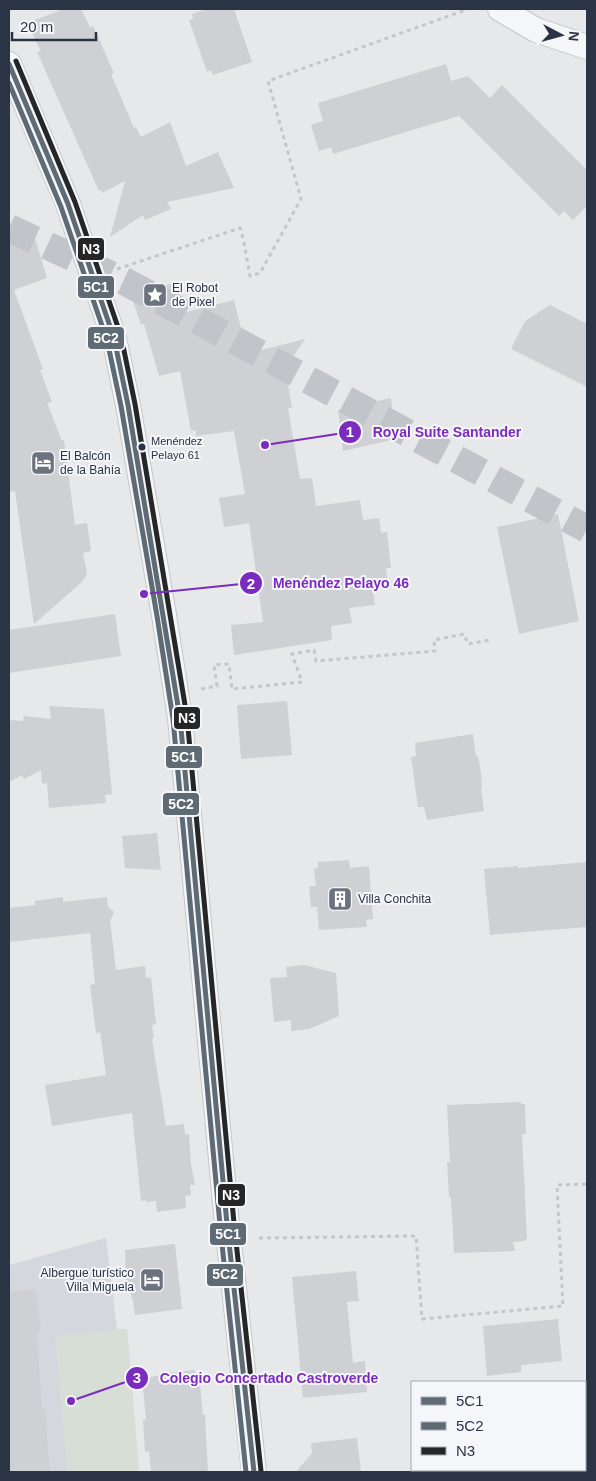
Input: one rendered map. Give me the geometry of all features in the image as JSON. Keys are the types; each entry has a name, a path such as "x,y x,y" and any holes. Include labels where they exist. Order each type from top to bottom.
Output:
{"street":[{"path":"500,9 536,30 587,47"},
{"path":"9,64 68,204 114,338 128,405 180,718 227,1224 254,1472"}],"path":[{"path":"93,277 240,228 250,276 260,272 301,199 268,82 468,9"},
{"path":"217,686 214,665 229,664 232,689 302,682 292,654 314,650 316,661 436,651 434,640 464,634 468,644 490,640"},
{"path":"259,1238 416,1236 422,1319 563,1306 557,1185 587,1184"}],"shaded area":[{"path":"106,1238 117,1329 127,1329 139,1472 9,1472 9,1265"}],"green space":[{"path":"127,1329 139,1472 67,1472 55,1336"},
{"path":"432,1471 527,1471 527,1472"}],"building":[{"path":"64,9 81,9 90,27 93,26 114,73 111,74 134,128 136,127 141,137 170,122 186,166 218,152 234,188 167,202 171,209 145,220 143,215 110,237 125,181 102,193 101,190 99,191 37,52 41,51 27,23"},
{"path":"207,9 234,9 252,62 213,75 211,70 207,72 189,20 193,19 192,14"},
{"path":"446,64 451,81 468,76 490,98 502,85 587,170 587,206 573,220 564,211 559,216 459,116 333,154 331,147 319,151 311,125 323,121 318,103"},
{"path":"35,238 47,278 14,290 43,369 40,370 52,402 47,403 62,441 64,440 75,525 87,523 91,551 83,553 87,574 83,581 34,624 15,491 9,492 9,243"},
{"path":"173,283 183,313 234,300 250,353 305,339 285,368 292,408 288,408 300,479 312,478 316,506 360,500 363,520 379,518 381,533 387,532 391,568 386,568 388,583 372,586 375,605 349,608 352,623 331,626 332,640 234,655 231,625 263,622 249,523 224,527 219,498 245,494 234,431 196,436 196,430 191,431 180,371 159,376 144,324 141,325 131,295"},
{"path":"550,305 587,324 587,387 511,349 525,321"},
{"path":"391,398 396,439 343,451 338,410"},
{"path":"558,514 579,621 519,634 497,527"},
{"path":"115,614 121,656 9,673 9,630"},
{"path":"287,701 292,755 241,759 237,705"},
{"path":"49,706 104,709 112,794 105,795 106,803 49,808 47,783 42,784 41,770 24,779 22,775 9,782 9,720 23,721 24,716 51,719"},
{"path":"473,734 476,757 478,756 481,773 484,811 427,820 424,807 418,807 411,757 416,756 415,743"},
{"path":"157,833 161,870 125,868 122,836"},
{"name":"Villa Conchita","path":"349,860 350,868 369,866 373,919 366,920 367,927 319,930 317,907 311,907 309,886 316,886 314,869 318,868 318,862"},
{"path":"587,862 587,927 490,935 484,869"},
{"path":"63,897 63,902 107,897 108,907 114,912 110,921 116,970 145,966 146,978 151,977 156,1024 152,1025 154,1038 152,1039 166,1126 184,1124 185,1135 189,1134 191,1164 195,1185 190,1185 191,1195 185,1196 186,1208 157,1212 156,1201 141,1201 132,1113 52,1126 45,1085 106,1075 100,1032 96,1033 90,985 95,984 90,933 9,942 9,908 35,905 35,901"},
{"path":"304,965 336,973 339,1016 309,1029 291,1031 291,1020 274,1022 270,978 287,977 286,967"},
{"path":"521,1102 521,1104 525,1104 526,1134 522,1134 527,1239 513,1242 515,1251 454,1253 447,1162 450,1162 447,1105"},
{"name":"Albergue turístico Villa Miguela","path":"175,1244 182,1309 135,1315 133,1300 131,1293 129,1293 128,1282 126,1282 125,1250"},
{"path":"356,1271 359,1301 347,1302 353,1363 365,1361 367,1392 303,1398 292,1277"},
{"path":"36,1289 41,1331 37,1332 42,1409 45,1409 50,1472 9,1472 9,1292"},
{"path":"558,1319 562,1361 521,1365 521,1372 487,1376 483,1326"},
{"path":"195,1370 197,1387 200,1386 203,1415 205,1415 208,1472 151,1472 149,1451 145,1452 143,1420 146,1419 142,1379 160,1374"},
{"path":"357,1438 361,1472 296,1472 312,1453 311,1443"}],"tunnel":[{"path":"9,228 124,281 587,529"}],"transit line":[{"name":"N3","path":"16,61 75,202 121,336 135,404 187,717 234,1223 261,1471"},
{"name":"5C1","path":"9,64 68,204 114,338 128,405 180,718 227,1224 254,1472"},
{"name":"5C2","path":"9,83 61,207 107,340 121,406 157,616 173,719 220,1225 246,1472"}],"place":[{"name":"El Robot de Pixel","path":"155,295"},
{"name":"Royal Suite Santander","path":"265,445"},
{"name":"Menéndez Pelayo 61","path":"142,447"},
{"name":"El Balcón de la Bahía","path":"43,463"},
{"name":"Menéndez Pelayo 46","path":"144,594"},
{"name":"Villa Conchita","path":"340,899"},
{"name":"Albergue turístico Villa Miguela","path":"152,1280"},
{"name":"Colegio Concertado Castroverde","path":"71,1401"}]}
